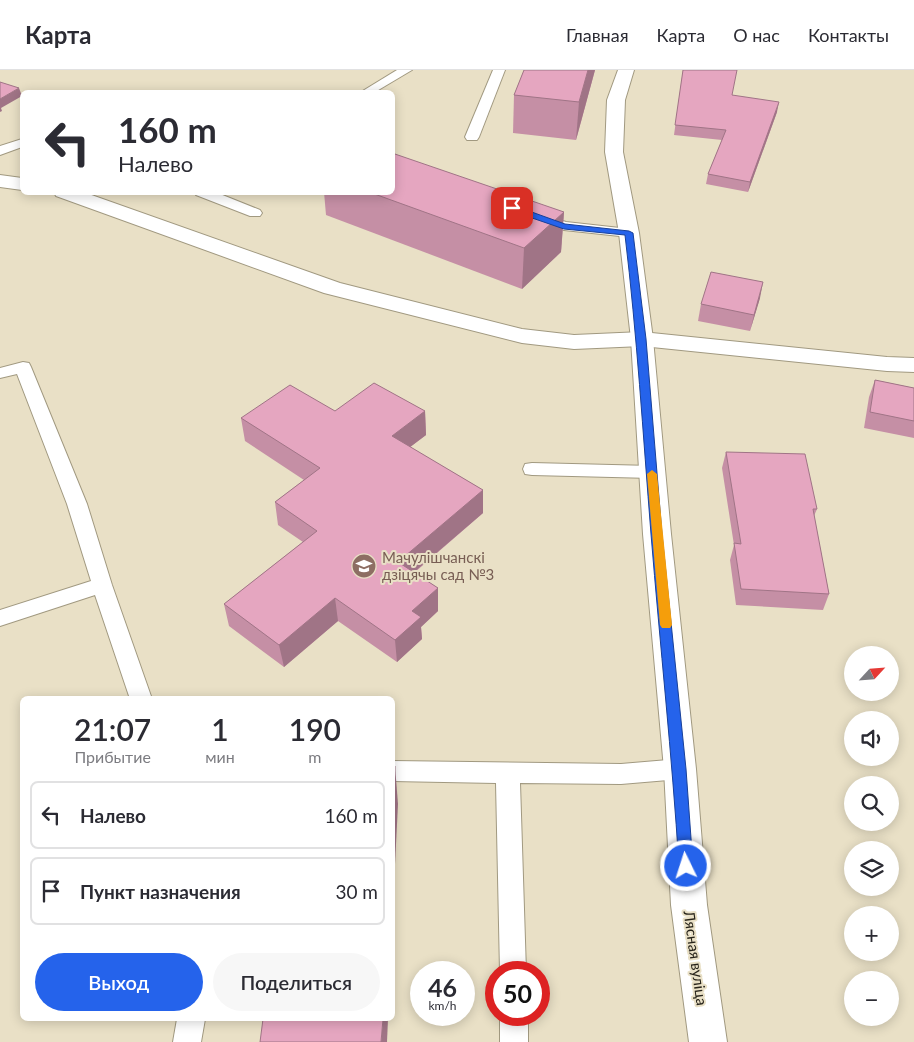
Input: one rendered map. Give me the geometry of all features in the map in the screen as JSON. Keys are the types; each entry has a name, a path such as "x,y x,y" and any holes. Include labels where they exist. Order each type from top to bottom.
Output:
{"main road":[{"name":"Лясная вуліца","path":"626,70 616,100 614,152 629,233 642,339 652,472 680,769 689,905 708,1042"},
{"path":"0,181 20,184"},
{"path":"71,195 332,288 522,336 574,342 642,339 887,364 914,365"}],"lane":[{"path":"371,90 406,70"},
{"path":"472,137 496,71"},
{"path":"0,151 12,144 20,143"},
{"path":"209,195 255,213"},
{"path":"527,214 564,226 629,233"},
{"path":"0,373 23,367 77,504 140,696"},
{"path":"532,469 652,472"},
{"path":"0,618 102,585"},
{"path":"395,771 621,774 680,769"},
{"path":"508,772 513,961"},
{"path":"186,1042 191,1021"},
{"path":"514,1026 514,1042"}],"building":[{"path":"524,70 588,70 579,102 514,95"},
{"path":"683,70 737,70 732,95 779,102 750,182 708,174 726,130 675,125"},
{"path":"0,82 19,88 0,99"},
{"path":"395,154 564,212 524,248 377,195 395,195"},
{"path":"711,272 763,282 754,315 701,304"},
{"path":"875,380 914,388 914,421 870,412"},
{"path":"374,383 425,411 392,436 483,490 398,562 438,588 412,611 421,617 395,640 335,598 279,645 224,604 317,531 275,502 320,468 241,418 290,385 335,411"},
{"path":"726,452 805,454 817,509 813,509 829,594 741,589 734,543 741,544"},
{"path":"263,1021 383,1021 381,1042 260,1042"}],"slow traffic":[{"path":"652,474 666,625"}],"place":[{"name":"Мачулішчанскі дзіцячы сад №3","path":"364,566"}],"route":[{"path":"512,208 564,226 629,233 642,339 657,534 680,769 686,866"}]}
